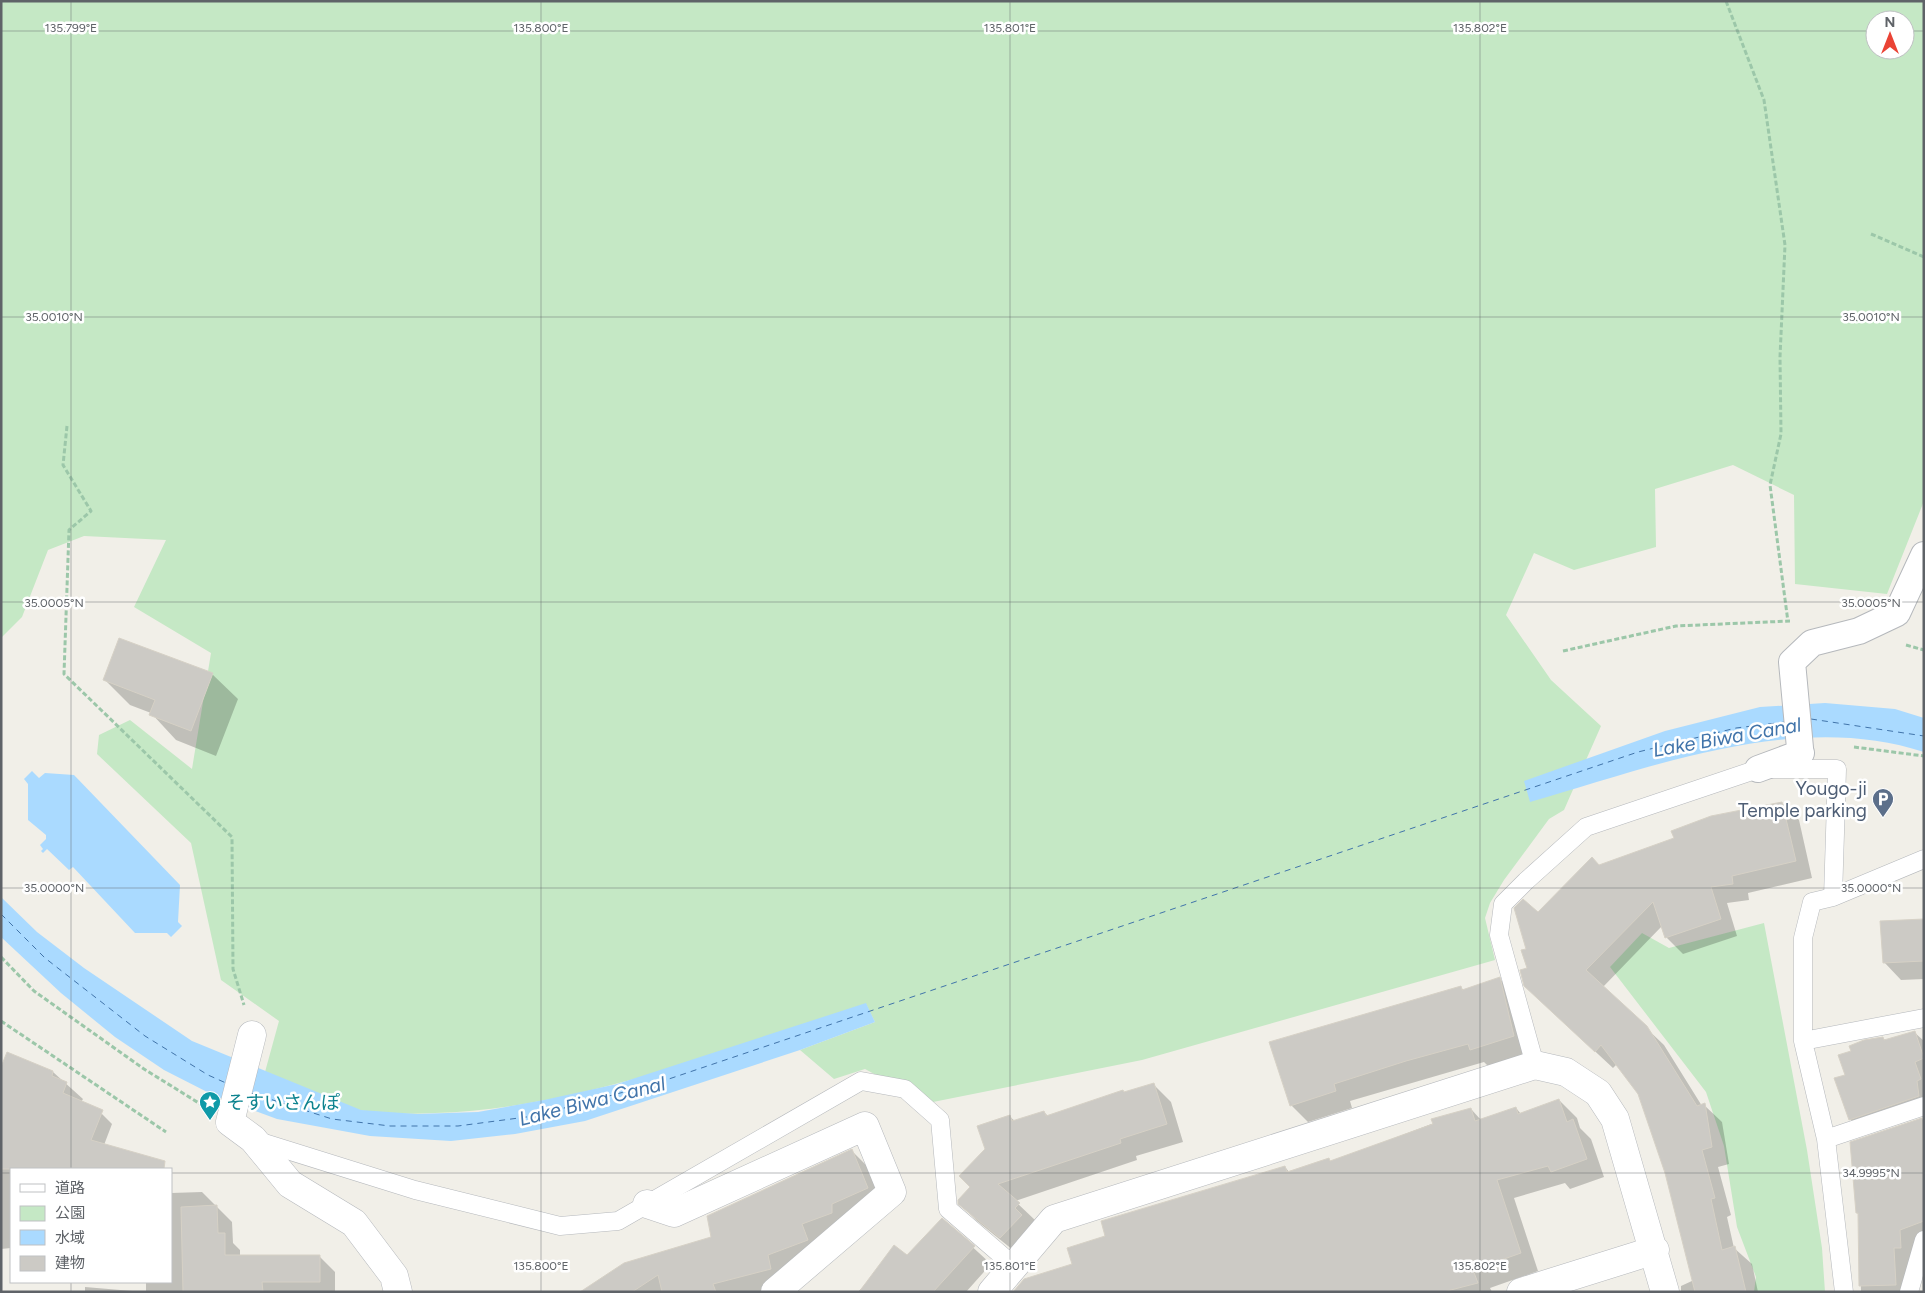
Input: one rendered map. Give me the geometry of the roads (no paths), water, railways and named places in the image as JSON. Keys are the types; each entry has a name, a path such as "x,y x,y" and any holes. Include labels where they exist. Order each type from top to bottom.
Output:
{"street":[{"path":"1758,769 1801,751 1793,670 1812,643 1859,631 1897,613 1924,554"},
{"path":"251,1039 231,1118 253,1139 290,1184 354,1223 394,1276 398,1292"},
{"path":"992,1292 1054,1219 1535,1065 1566,1072 1598,1093 1615,1119 1665,1292"},
{"path":"647,1204 674,1214 865,1126 892,1192 775,1292"},
{"path":"1521,1292 1654,1250"}],"lane":[{"path":"1535,1065 1499,935 1503,904 1556,852 1586,827 1758,769 1837,769 1833,897"},
{"path":"1844,1292 1826,1139 1803,1040 1803,938 1812,902 1833,897 1924,859"},
{"path":"1803,1040 1924,1018"},
{"path":"253,1139 415,1190 560,1226 618,1221 861,1081 904,1089 940,1120 948,1209 1014,1266"},
{"path":"1826,1139 1924,1106"},
{"path":"1909,1292 1924,1240"}],"water":[{"name":"Lake Biwa Canal","path":"1825,703 1895,709 1924,718 1924,752 1876,741 1826,737 1776,740 1725,748 1675,760 1530,802 1524,781 1665,731 1760,707"},
{"path":"32,771 39,778 45,773 74,775 180,885 178,922 182,926 171,937 167,933 135,933 73,867 69,870 47,849 43,853 41,851 43,849 40,845 46,839 46,835 28,820 28,784 24,779"},
{"name":"Lake Biwa Canal","path":"1,897 37,932 84,968 192,1041 361,1110 417,1114 478,1112 617,1084 866,1003 875,1022 800,1050 585,1121 515,1134 451,1141 370,1136 277,1119 217,1097 164,1070 115,1037 61,993 1,937"}],"place":[{"name":"Yougo-ji Temple parking","path":"1883,818"},
{"name":"そすいさんぽ","path":"210,1121"}]}
